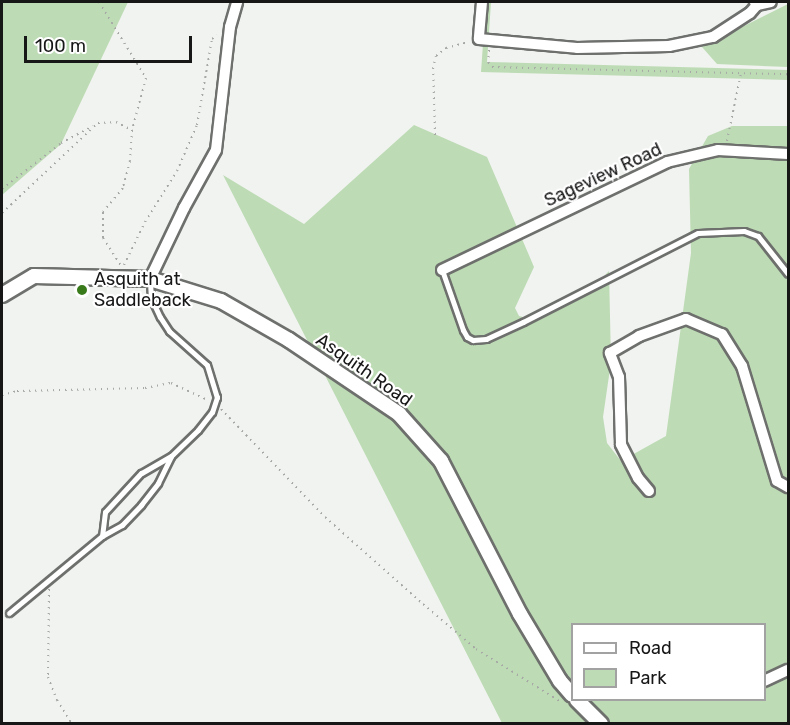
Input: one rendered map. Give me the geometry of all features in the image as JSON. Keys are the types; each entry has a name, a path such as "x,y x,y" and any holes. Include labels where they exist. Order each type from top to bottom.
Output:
{"street":[{"path":"150,279 184,208 216,150 230,27 237,2"},
{"path":"482,2 485,40 577,48 669,46 713,37 750,13 756,3 771,2"},
{"name":"Sageview Road","path":"442,270 667,162 725,150 789,154"},
{"name":"Asquith Road","path":"2,295 34,276 150,279 221,301 289,340 399,414 441,461 520,614 560,681 567,699"},
{"path":"649,491 638,478 621,444 619,377 610,353 639,336 686,319 722,334 742,366 777,481 789,487"},
{"path":"766,681 789,670"},
{"path":"579,701 601,723"}],"lane":[{"path":"442,270 466,337 473,340 486,339 523,322 698,233 744,231 758,237 789,274"},
{"path":"102,536 105,513 141,473 171,456 198,430 216,403 217,397 207,365 170,331 160,317 151,298 150,279"},
{"path":"9,613 102,536 122,525 158,483 171,456"}],"path":[{"path":"99,2 146,78 132,130 130,161 123,188 103,212 103,238 123,268 145,222 177,171 197,125 212,39 230,27"},
{"path":"435,135 433,69 436,56 446,48 485,40 488,62 492,67 789,74"},
{"path":"725,150 741,73"},
{"path":"2,189 61,143 98,123 116,122 132,130"},
{"path":"2,213 98,123"},
{"path":"2,395 16,391 145,388 171,383 216,403 325,517 476,649 567,699"},
{"path":"49,580 48,677 57,700 72,723"}],"green space":[{"path":"2,2 128,2 61,144 2,195"},
{"path":"486,2 491,2 487,62 788,70 788,80 481,72"},
{"path":"788,4 788,67 717,64 702,47"},
{"path":"414,125 487,157 534,267 515,308 519,316 537,321 584,297 609,271 611,362 603,417 607,443 621,461 666,436 691,253 689,169 708,136 732,126 788,126 788,723 502,723 223,175 304,224"}],"place":[{"name":"Asquith at Saddleback","path":"82,290"}]}
